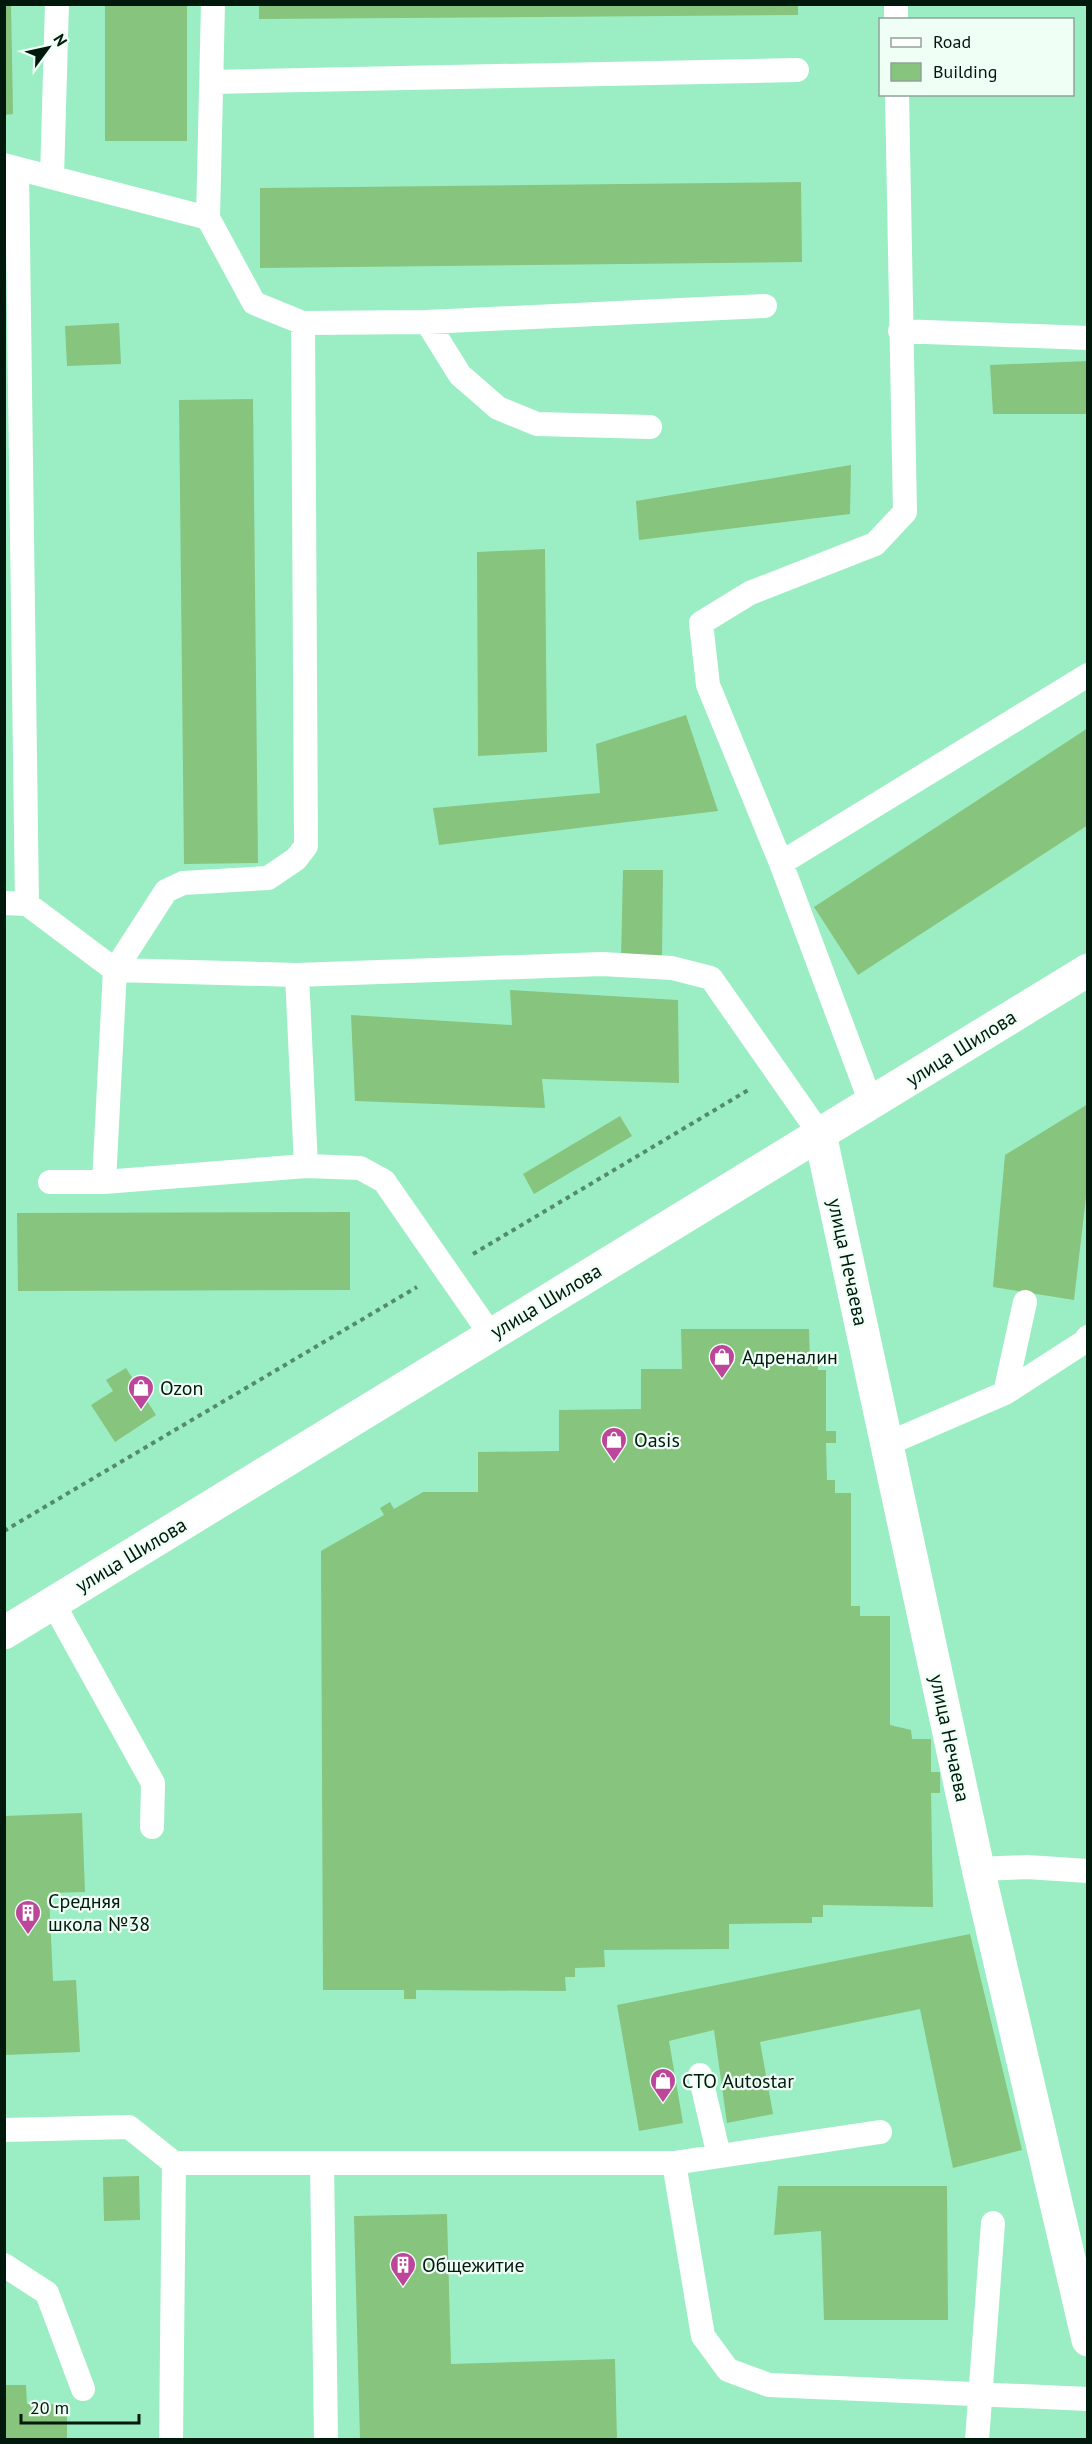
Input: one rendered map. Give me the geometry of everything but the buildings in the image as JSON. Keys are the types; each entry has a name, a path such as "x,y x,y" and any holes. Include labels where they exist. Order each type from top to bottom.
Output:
{"main road":[{"name":"улица Шилова","path":"4,1633 1088,970"},
{"name":"улица Нечаева","path":"820,1134 979,1873 1078,2261 1088,2340"}],"lane":[{"path":"52,177 57,4"},
{"path":"213,4 207,218 254,303 303,323 427,322 765,306"},
{"path":"211,82 797,70"},
{"path":"871,1103 781,863 708,685 701,623 750,593 875,544 905,512 897,96"},
{"path":"207,218 11,167 16,904 115,970 297,975 603,964 672,968 711,978 820,1134"},
{"path":"427,322 460,375 498,408 537,424 650,427"},
{"path":"104,1182 115,970 166,891 183,883 268,878 296,859 306,846 303,323"},
{"path":"900,331 1088,338"},
{"path":"781,863 1088,675"},
{"path":"297,975 306,1166"},
{"path":"50,1182 104,1182 306,1166 360,1168 384,1181 491,1335"},
{"path":"1005,1393 1025,1302"},
{"path":"887,1444 1005,1393 1084,1342 1088,1337"},
{"path":"53,1603 153,1783 152,1827"},
{"path":"979,1873 1027,1867 1088,1871"},
{"path":"700,2075 719,2156"},
{"path":"4,2130 129,2127 174,2163 674,2163 879,2132"},
{"path":"171,2439 174,2163"},
{"path":"322,2163 326,2439"},
{"path":"674,2163 703,2336 728,2370 769,2385 1088,2399"},
{"path":"977,2439 993,2223"},
{"path":"4,2265 47,2293 83,2390"}],"place":[{"name":"Адреналин","path":"722,1380"},
{"name":"Ozon","path":"141,1411"},
{"name":"Oasis","path":"614,1463"},
{"name":"Средняя школа №38","path":"28,1936"},
{"name":"СТО Autostar","path":"663,2104"},
{"name":"Общежитие","path":"403,2288"}]}
